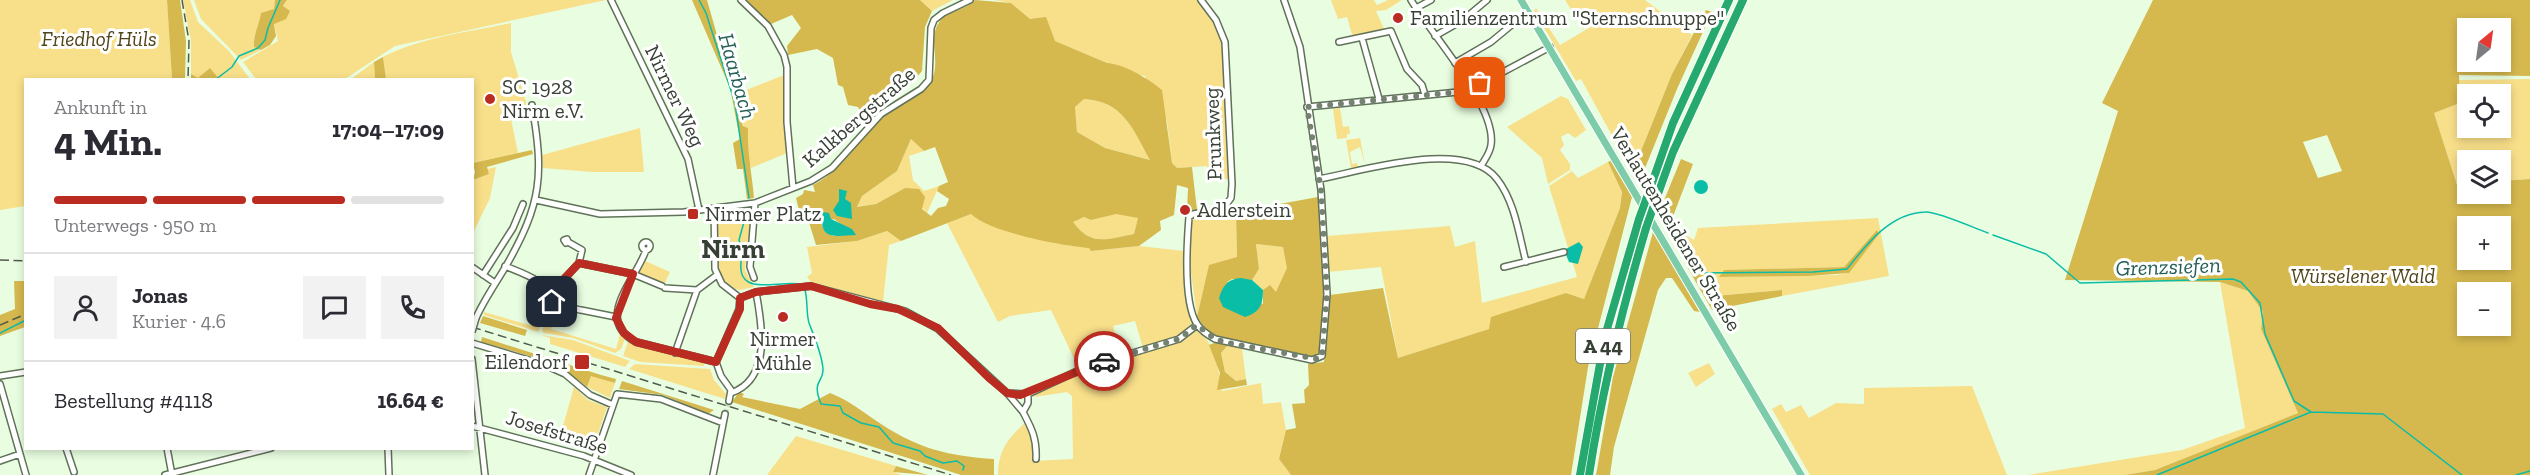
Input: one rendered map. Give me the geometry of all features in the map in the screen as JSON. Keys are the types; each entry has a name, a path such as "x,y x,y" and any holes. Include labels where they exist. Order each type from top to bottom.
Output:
{"highway":[{"name":"A 44","path":"1580,475 1605,336 1639,219 1672,123 1729,0"},
{"name":"A 44","path":"1589,475 1598,416 1616,336 1646,228 1672,152 1743,0"}],"main road":[{"name":"Verlautenheidener Straße","path":"1521,0 1801,475"}],"street":[{"name":"Nirmer Weg","path":"611,0 688,159 699,210"},
{"path":"741,0 768,26 784,55 787,67 787,122 793,188"},
{"name":"Kalkbergstraße","path":"536,200 575,211 600,214 699,210 754,203 793,188 827,171 881,114 921,89 929,80 931,72 931,28 934,20 970,0"},
{"name":"Prunkweg","path":"1197,325 1188,279 1186,251 1189,217 1193,214 1223,209 1231,198 1232,184 1225,42 1216,20 1201,0"},
{"path":"1007,393 1028,394 1086,367 1179,339 1197,325 1215,339 1228,343 1312,360 1322,356 1327,294 1319,178 1300,47 1284,0"},
{"path":"1411,0 1471,87 1490,124 1491,146 1481,166"},
{"path":"1416,8 1431,0"},
{"path":"1435,36 1463,20 1487,0"},
{"path":"1455,63 1491,42 1520,18"},
{"path":"1339,42 1391,31 1407,69 1422,85 1425,95"},
{"path":"1362,38 1379,99"},
{"path":"1307,107 1458,92 1550,48"},
{"path":"474,325 527,227 536,200 540,153 532,105"},
{"path":"1319,178 1445,158 1481,166 1496,177 1511,206 1526,262"},
{"path":"754,203 750,267 754,278"},
{"path":"483,275 513,228 524,204"},
{"path":"714,209 717,275 722,284 740,298"},
{"path":"550,294 579,263 582,250 568,242"},
{"path":"646,250 633,274 616,318 619,326 628,338 675,353 716,362"},
{"path":"1504,267 1564,252"},
{"path":"579,263 633,274 664,287 696,290"},
{"path":"506,266 541,284 550,294 552,302 545,320"},
{"path":"474,268 495,283"},
{"path":"675,353 696,290 717,275"},
{"path":"740,298 756,292 811,286 911,314 938,328 1023,411 1031,423 1037,441 1036,459"},
{"path":"731,393 741,390 758,366 762,329 756,292"},
{"path":"729,401 731,393 716,362 740,309 740,298"},
{"path":"552,302 616,318"},
{"path":"474,345 545,364 565,374 590,395 613,405"},
{"path":"0,376 24,372"},
{"path":"474,376 485,475"},
{"path":"0,384 26,475"},
{"path":"589,475 617,394 661,399 723,423"},
{"path":"1023,411 1028,403 1028,394"},
{"path":"713,475 725,414"},
{"name":"Josefstraße","path":"474,426 595,459 631,475"},
{"path":"67,450 74,472"},
{"path":"167,450 170,474 263,450"},
{"path":"388,450 389,475"},
{"path":"0,461 20,454"}],"green space":[{"name":"Friedhof Hüls","path":"0,0 167,0 172,78 24,78 24,206 0,210"},
{"path":"167,0 180,0 186,41 185,78 172,78"},
{"path":"183,0 190,0 198,22 229,51 249,78 197,78 191,74 191,41"},
{"path":"194,0 275,0 274,9 261,14 255,34 254,47 261,50 241,60 201,19"},
{"path":"275,0 287,0 283,6 290,11 286,19 274,24 276,36 270,45 261,50 254,47 255,34 261,13 274,9"},
{"path":"287,0 606,0 395,46 347,78 255,78 243,62 278,41 274,23"},
{"path":"692,0 707,0 743,126 748,128 754,198 747,199 743,169 737,169 733,143 740,139 730,88"},
{"path":"745,0 920,0 932,11 925,27 922,71 916,78 876,107 865,122 858,107 848,105 843,87 838,85 833,58 817,49 788,55 787,46 801,28 792,15 771,24"},
{"path":"920,0 953,0 932,11"},
{"path":"975,0 1011,3 1030,19 1046,17 1055,41 1107,63 1128,69 1162,90 1172,163 1177,168 1192,167 1197,210 1187,211 1188,188 1177,185 1174,215 1160,221 1161,230 1139,246 1091,251 1089,248 1045,241 1010,232 981,221 971,214 901,241 887,231 857,241 816,245 807,216 799,210 796,198 803,194 804,190 815,192 813,185 836,168 885,115 921,92 929,84 935,65 936,27 943,17","holes":["1084,99 1097,101 1118,111 1132,128 1150,160 1105,148 1077,132 1075,107","911,139 924,151 935,147 948,182 939,186 937,191 949,199 946,206 938,208 931,216 922,209 925,197 919,189 905,188 876,204 857,207 862,196 897,171","1116,214 1138,218 1134,234 1108,239 1086,235 1073,222 1084,217 1091,220","834,219 846,228 842,235 834,236 826,232 821,222"]},
{"path":"994,0 1199,0 1215,21 1224,51 1230,179 1209,180 1207,166 1177,168 1172,163 1167,121 1145,76 1055,41 1011,3"},
{"path":"1331,0 1374,0 1377,5 1388,0 1402,0 1386,10 1376,11 1384,29 1353,38 1347,17 1338,19"},
{"path":"1565,0 1645,0 1692,35 1672,74 1637,161 1621,152 1581,79 1576,81 1534,11 1536,8 1560,45 1594,25 1590,18 1585,21 1587,26 1583,29"},
{"name":"Würselener Wald","path":"2153,0 2530,0 2530,76 2459,75 2457,104 2434,113 2457,185 2457,204 2511,204 2511,180 2530,179 2530,475 2125,475 2155,470 2298,413 2261,329 2263,312 2248,291 2220,282 2065,280 2118,111 2102,103","holes":["2327,135 2342,171 2318,178 2303,142"]},
{"path":"1706,10 1712,12 1677,89 1639,183 1621,152 1637,161 1672,74"},
{"path":"511,23 511,52 526,102 526,115 511,119 518,153 474,163 474,78 386,78 383,57 413,45 462,32"},
{"path":"383,57 386,78 375,78 374,62"},
{"path":"374,62 375,78 352,78"},
{"path":"210,68 218,78 198,78"},
{"path":"784,75 783,122 787,153 751,168 747,158 748,128 744,127 736,94"},
{"path":"2530,79 2530,179 2511,180 2511,150 2457,150 2457,185 2434,113 2457,104 2457,138 2511,138 2511,84 2459,84 2459,80"},
{"path":"1561,96 1568,99 1586,130 1575,138 1568,133 1561,137 1564,145 1560,150 1570,164 1570,170 1548,184 1542,158 1507,127"},
{"path":"1084,99 1097,101 1118,111 1132,128 1151,160 1105,148 1077,132 1075,107"},
{"path":"1340,108 1343,127 1349,126 1350,134 1347,134 1347,138 1337,139 1333,109"},
{"path":"640,128 644,172 592,172 543,168 542,155"},
{"path":"1360,138 1365,165 1360,147 1350,152 1352,164 1357,163 1358,167 1351,168 1346,140"},
{"path":"911,139 924,151 909,156 913,180 924,191 939,186 927,213 905,188 876,204 857,207 862,196 897,171"},
{"path":"532,150 533,154 487,167 489,174 474,180 474,163"},
{"path":"1681,159 1693,164 1672,219 1666,224 1658,215"},
{"path":"1612,160 1632,197 1588,367 1571,475 1291,475 1279,459 1286,430 1296,428 1292,404 1305,403 1304,390 1309,385 1308,364 1324,362 1330,295 1383,288 1398,358 1489,329 1491,317 1566,293 1584,299 1620,208 1622,192 1608,162"},
{"path":"1608,162 1622,192 1620,208 1584,299 1566,293 1489,329 1398,358 1381,267 1328,272 1326,236 1450,226 1455,247 1475,241 1482,303 1577,277 1549,186 1572,171 1578,178"},
{"path":"496,167 490,198 474,231 474,180 489,174 487,169"},
{"path":"1318,197 1325,295 1320,355 1312,358 1215,337 1206,330 1197,317 1209,265 1237,257 1236,212","holes":["1256,244 1283,247 1287,268 1276,292 1270,285 1263,290 1263,304 1227,282 1232,279 1252,280 1259,269"]},
{"path":"748,210 751,216 745,270 754,287 740,290 730,286 720,271 717,249 718,218 722,213"},
{"path":"1236,212 1237,257 1209,266 1197,317 1188,250 1191,218"},
{"path":"1116,213 1138,218 1134,234 1108,239 1093,238 1086,235 1072,221 1084,217 1091,220"},
{"path":"971,214 1018,234 1090,248 1091,251 1139,246 1184,251 1192,323 1177,337 1143,348 1135,321 1113,326 1120,352 1078,367 1051,310 1010,316 998,322 947,223"},
{"path":"1878,218 1889,276 1782,296 1782,290 1715,296 1675,229 1694,240 1698,228","holes":["1862,245 1848,273 1837,275 1720,277 1724,270 1844,267 1855,257"]},
{"path":"1675,229 1715,296 1782,290 1782,296 1712,310 1667,232"},
{"path":"1877,230 1879,234 1849,273 1719,277 1724,270 1844,267"},
{"path":"887,231 901,241 889,245 883,302 811,282 807,277 812,273 807,247 857,241"},
{"path":"1653,232 1700,312 1694,311 1672,278 1666,278 1658,290 1614,447 1610,475 1596,475 1613,377"},
{"path":"1256,244 1283,247 1288,268 1276,293 1270,286 1263,290 1252,280 1259,269"},
{"path":"643,260 670,272 664,285 638,274"},
{"path":"14,281 24,281 24,327 0,336 0,315 15,309"},
{"path":"2220,282 2248,291 2263,312 2261,329 2298,413 2155,470 2125,475 2028,475 2182,450 2245,428"},
{"path":"484,312 529,325 543,321 538,332 484,315"},
{"path":"483,316 527,330 525,336 480,323"},
{"path":"545,321 553,323 551,329 616,349 620,334 625,339 621,349 615,353 573,338 544,333 542,331"},
{"path":"1197,330 1203,334 1211,349 1222,391 1261,383 1263,404 1281,402 1286,430 1279,459 1291,475 998,475 998,466 1005,445 1026,422 1035,441 1034,461 1073,459 1072,396 1067,392 1034,397 1043,390 1084,370"},
{"path":"541,335 573,340 630,361 625,367 550,344 550,338"},
{"path":"482,337 616,379 615,383 591,376 587,387 550,364 481,342"},
{"path":"628,341 704,362 704,366 640,362 623,356"},
{"path":"1217,342 1228,345 1221,353 1225,372 1236,381 1246,379 1247,385 1217,390 1220,373 1209,345"},
{"path":"1228,345 1242,348 1246,379 1236,381 1225,372 1221,353"},
{"path":"1709,363 1715,374 1696,387 1688,373"},
{"path":"635,364 710,369 714,380 726,394 725,399 629,369"},
{"path":"591,375 615,383 610,398 587,387"},
{"path":"622,381 714,410 708,414 663,395 619,389"},
{"path":"1972,386 2007,475 1810,475 1772,409 1781,404 1786,412 1801,405 1809,418 1836,403 1864,404 1864,388"},
{"path":"574,387 588,400 607,407 593,449 559,440"},
{"path":"739,392 744,394 742,397 800,409 830,393 908,440 948,453 994,459 994,475 961,475 732,402"},
{"path":"796,436 896,466 893,472 902,475 767,475"},
{"path":"896,466 928,475 893,472"}],"water":[{"path":"1698,180 1704,180 1708,187 1704,194 1698,194 1694,190 1694,184"},
{"path":"839,189 847,191 845,199 851,203 852,219 837,216 833,210 839,201"},
{"path":"823,212 829,213 831,219 852,229 856,235 830,235 823,228"},
{"path":"1579,242 1583,247 1578,264 1569,262 1564,250"},
{"path":"1241,278 1252,280 1263,290 1260,307 1245,317 1223,307 1219,298 1227,283"}],"waterway":[{"path":"218,78 232,67 239,56 258,48 265,40 280,0"},
{"name":"Haarbach","path":"699,0 706,13 735,103 749,198"},
{"name":"Haarbach","path":"747,211 739,240 743,252 741,267 743,277 757,284 800,284"},
{"path":"1694,273 1813,272 1847,269 1862,250 1890,224 1912,214 1925,212 1947,217 1988,233"},
{"name":"Grenzsiefen","path":"1993,235 2046,254 2080,283 2233,279 2241,282 2260,303 2265,334 2294,401 2311,412"},
{"name":"Haarbach","path":"805,290 808,319 822,363 823,373 817,390 821,404 840,406 843,413 861,423 879,427 893,443 920,451 925,456 943,463 957,461 964,466 963,470"},
{"path":"0,333 24,321"},
{"name":"Grenzsiefen","path":"2157,475 2311,412 2383,414 2462,475"},
{"name":"Grenzsiefen","path":"2516,475 2530,471"}],"tunnel":[{"path":"725,414 729,401"}],"railway":[{"path":"182,0 189,41 188,78"},
{"path":"0,260 24,261"},
{"path":"0,325 24,315"},
{"path":"474,328 951,475"}],"way so far":[{"path":"1104,361 1179,339 1197,325 1215,339 1228,343 1298,358 1318,359 1322,356 1327,294 1321,190 1307,107 1458,92 1480,83"}],"place":[{"name":"Familienzentrum \"Sternschnuppe\"","path":"1398,18"},
{"name":"SC 1928 Nirm e.V.","path":"490,99"},
{"name":"Adlerstein","path":"1185,210"},
{"name":"Nirmer Platz","path":"693,214"},
{"name":"Nirmer Mühle","path":"783,317"},
{"name":"Eilendorf","path":"582,362"}],"district":[{"name":"Nirm","path":"733,249"}],"route":[{"path":"552,302 550,294 579,263 633,274 616,318 628,338 657,348 716,362 740,309 740,298 756,292 811,286 917,316 938,328 1007,393 1028,394 1104,361"}]}
